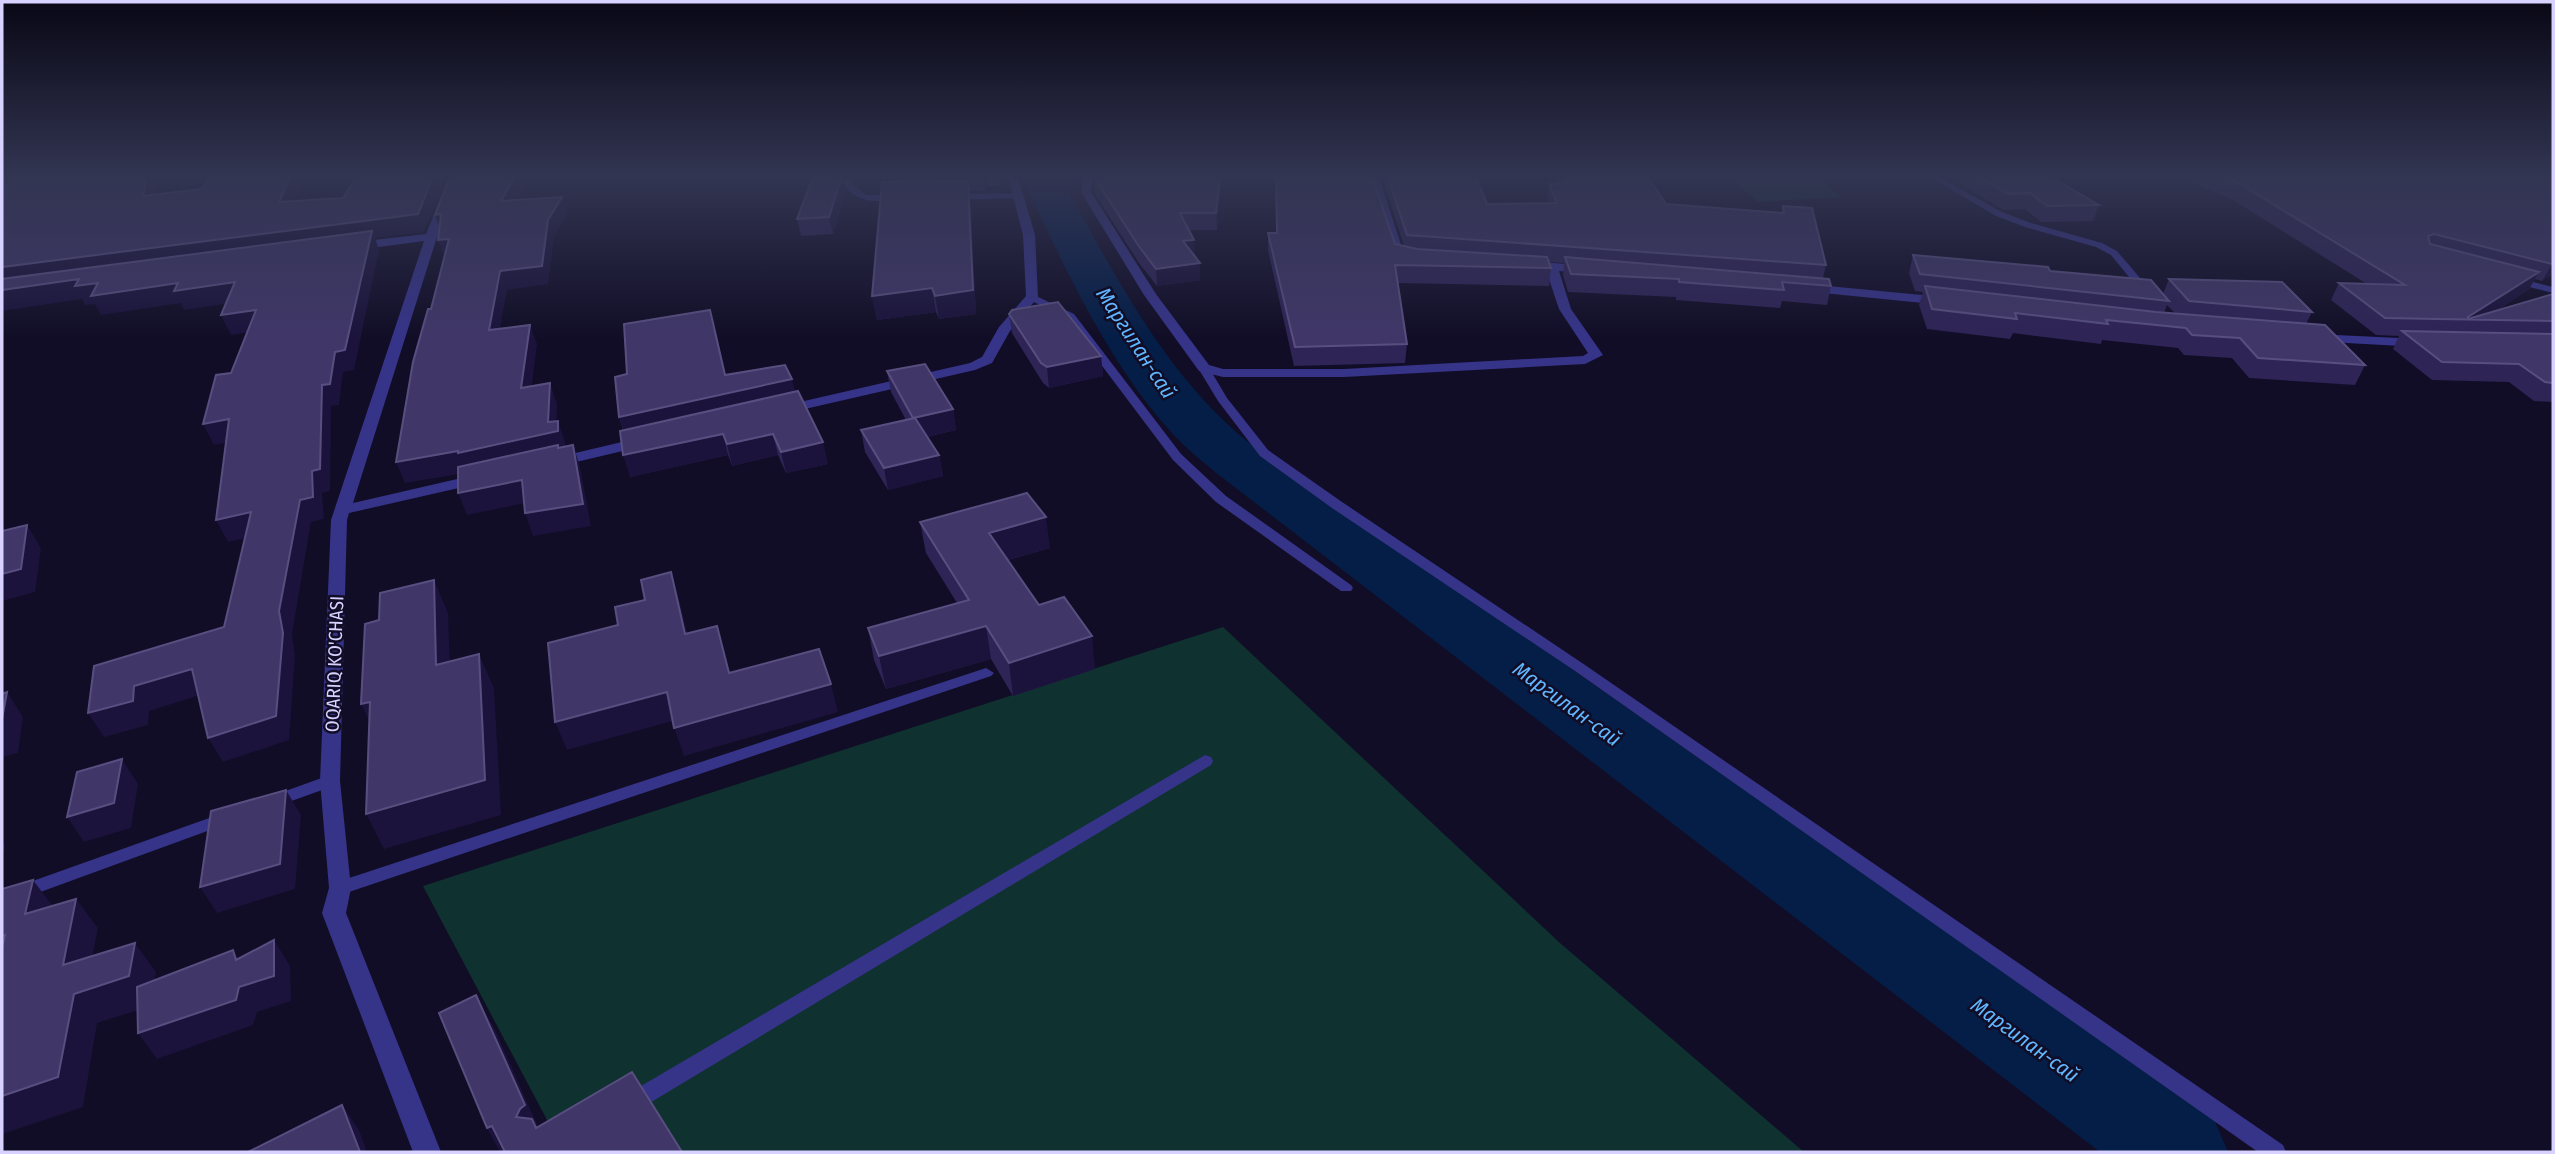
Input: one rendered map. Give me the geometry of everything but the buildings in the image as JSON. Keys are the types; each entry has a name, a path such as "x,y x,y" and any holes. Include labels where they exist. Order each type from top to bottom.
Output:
{"street":[{"name":"OQARIQ KO'CHASI","path":"427,1152 334,913 340,888 330,781 339,520 433,231"},
{"path":"774,412 975,366 987,360 1004,330 1032,297 1027,231"},
{"path":"1109,231 1204,368 1223,373 1344,373 1584,360 1596,355 1565,309 1550,266"},
{"path":"1391,231 1399,256 1429,261"},
{"path":"339,248 431,237"},
{"path":"1510,265 1602,270"},
{"path":"1787,286 1962,303"},
{"path":"2298,337 2432,343"},
{"path":"545,464 652,439"},
{"path":"343,510 491,476"}],"lane":[{"path":"2051,231 2114,254 2150,296"},
{"path":"2502,276 2553,290"},
{"path":"1032,297 1070,316 1177,457 1222,499 1346,588"},
{"path":"1204,368 1222,399 1264,453 1337,505 1580,667 2275,1152"},
{"path":"340,888 986,673"},
{"path":"621,1110 1205,761"},
{"path":"2,899 330,781"}],"green space":[{"path":"1223,627 1560,943 1804,1152 564,1152 423,886"}],"waterway":[{"name":"Маргилан-сай","path":"1069,231 1143,361 1183,413 1235,460 2178,1152"}]}
